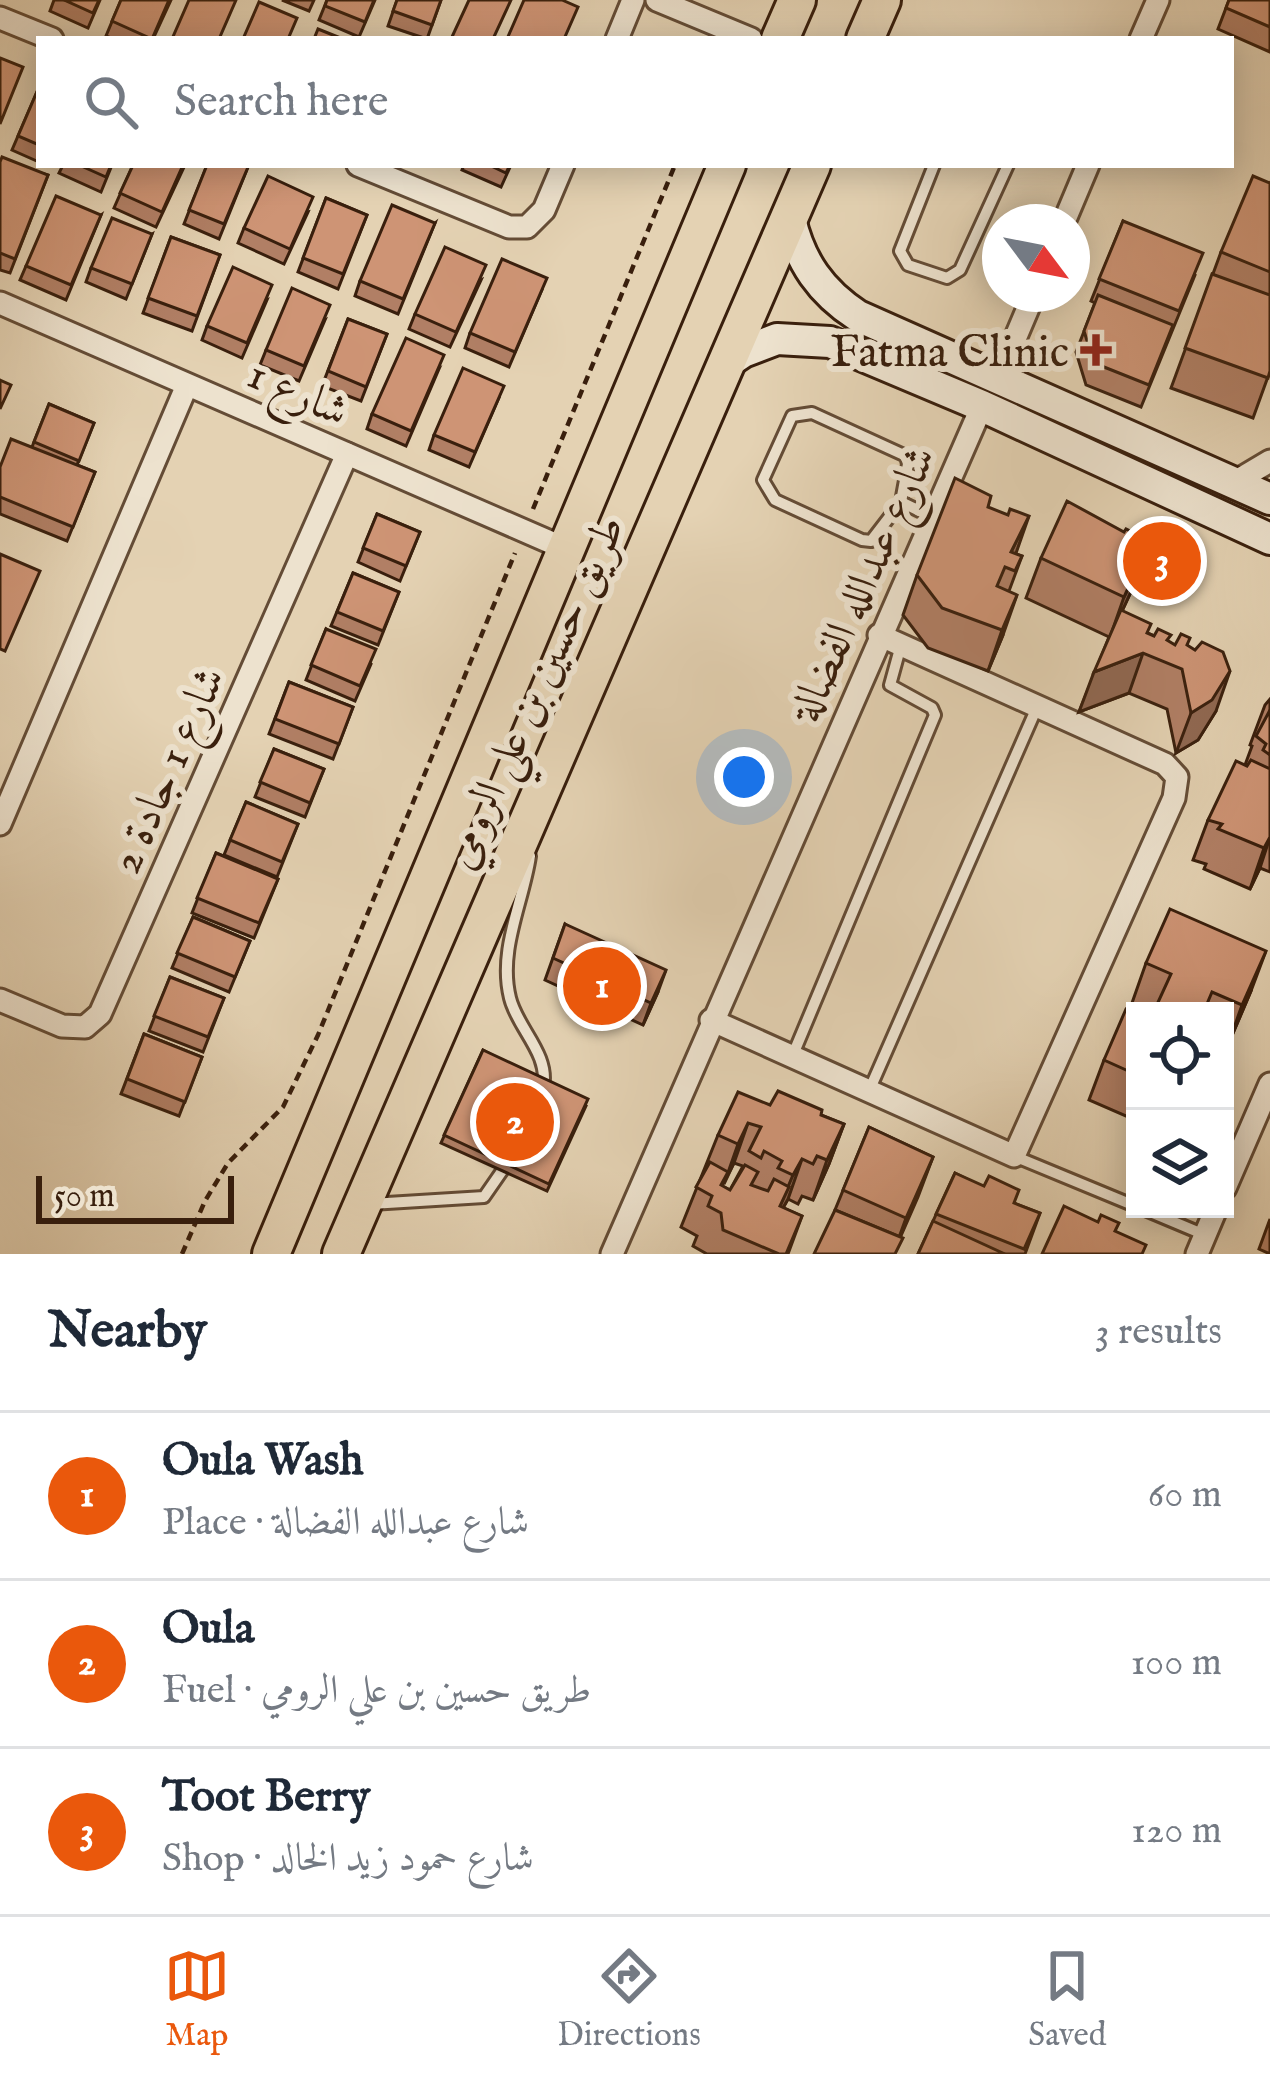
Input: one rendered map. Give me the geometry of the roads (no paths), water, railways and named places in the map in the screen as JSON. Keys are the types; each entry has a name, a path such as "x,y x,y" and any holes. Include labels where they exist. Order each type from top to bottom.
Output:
{"highway":[{"path":"781,36 796,0"},
{"path":"867,36 882,0"},
{"name":"طريق حسين بن علي الرومي","path":"271,1254 726,168"},
{"name":"طريق حسين بن علي الرومي","path":"341,1254 811,168"}],"main road":[{"path":"790,219 810,272 840,304 1270,499"},
{"path":"728,362 777,339 812,338 846,348 1270,539"}],"street":[{"path":"617,36 633,0"},
{"path":"657,0 745,36"},
{"path":"1142,36 1158,0"},
{"path":"0,18 45,36"},
{"path":"365,168 509,227 527,226 544,210 562,168"},
{"path":"1072,204 1087,168"},
{"name":"شارع 1","path":"0,304 566,549"},
{"path":"998,379 1026,312"},
{"path":"0,824 188,385"},
{"name":"شارع عبدالله الفضالة","path":"621,1251 711,1020 982,406"},
{"name":"شارع 1 جادة 2","path":"0,1000 62,1026 85,1028 100,1015 347,454"},
{"path":"1233,483 1270,461"},
{"path":"711,1020 1014,1156 1177,788 1177,777 1165,764 879,635"},
{"path":"1234,1167 1270,1084"}],"lane":[{"path":"933,168 900,251 908,266 947,278 959,271 1007,168"},
{"path":"812,413 906,456 901,502 871,541 775,500 763,480 792,416 812,413"},
{"path":"901,502 934,518"},
{"path":"792,1057 935,716 932,708 890,685 901,645"},
{"path":"869,1091 1038,705"},
{"path":"532,813 530,861 506,956 510,1000 543,1066 543,1087"},
{"path":"1014,1156 1126,1202"},
{"path":"362,1205 484,1197 502,1171"},
{"path":"1157,1218 1201,1244"}],"place":[{"name":"Fatma Clinic","path":"1096,350"},
{"name":"Toot Berry","path":"1162,561"},
{"name":"Oula Wash","path":"602,986"},
{"name":"Oula","path":"515,1122"}]}
